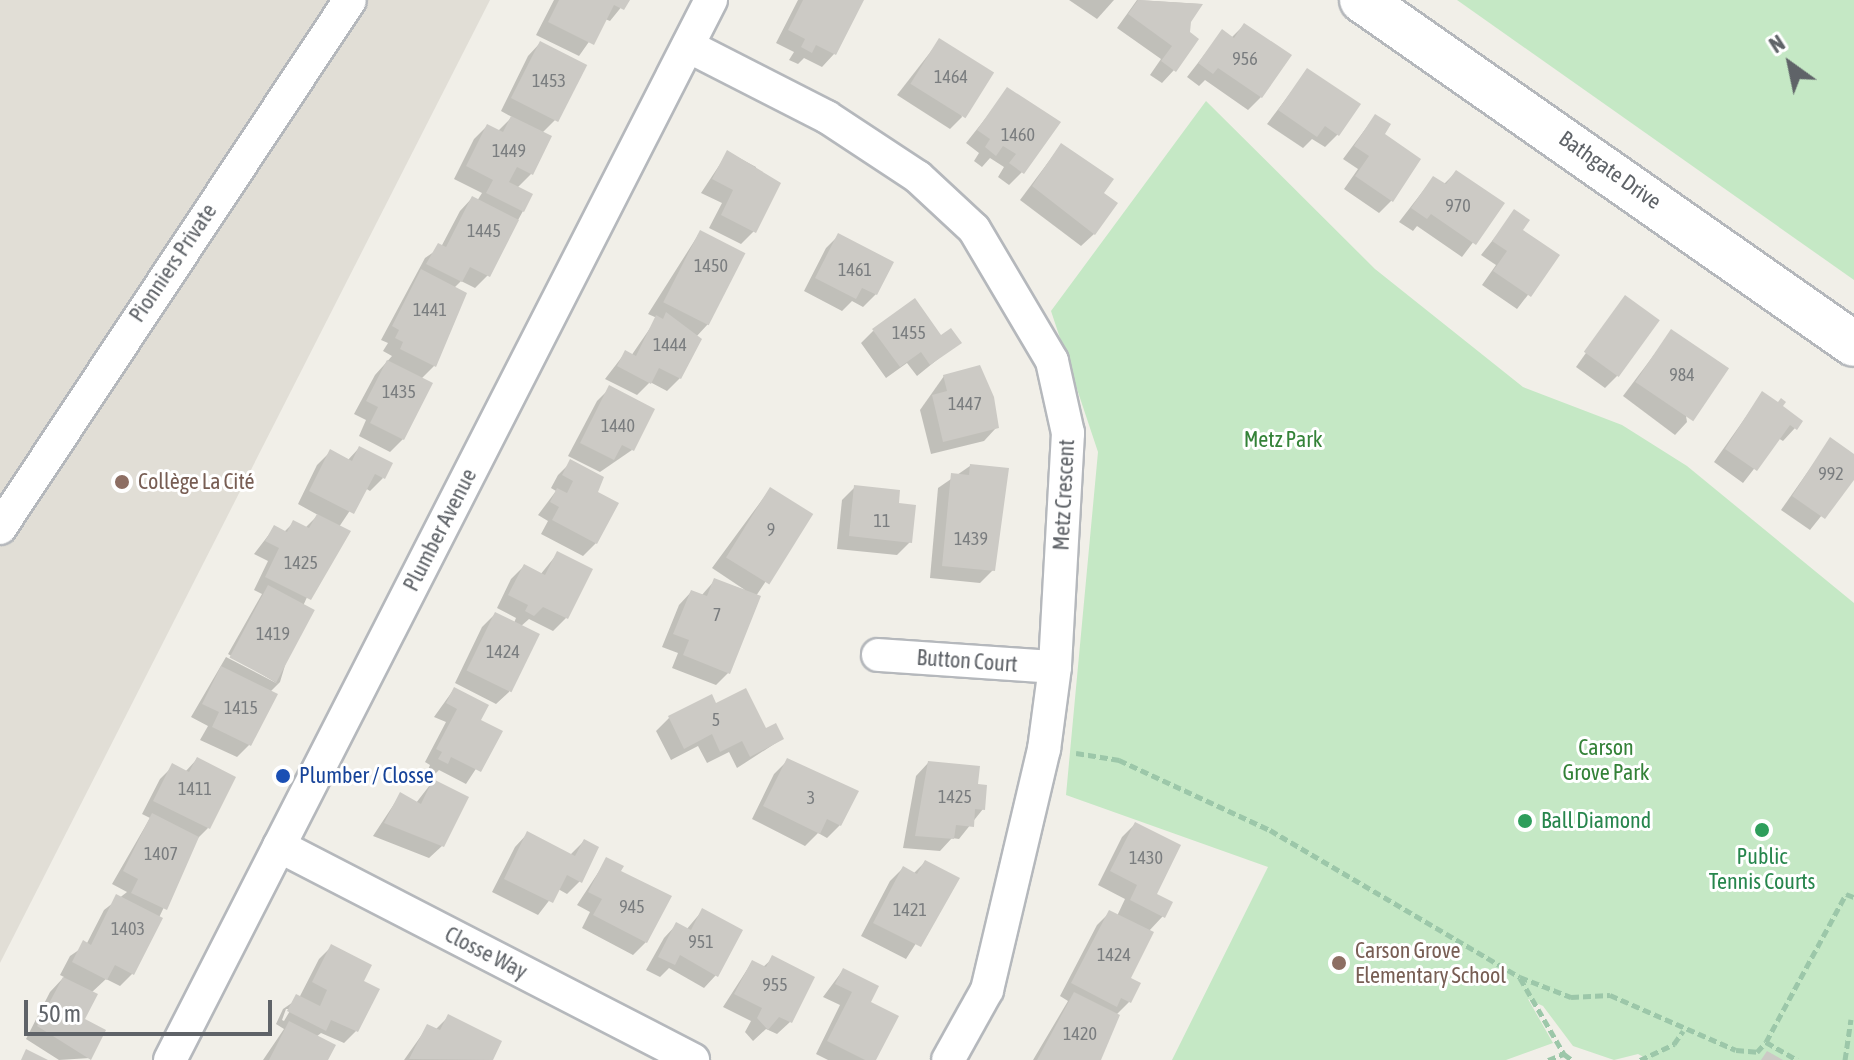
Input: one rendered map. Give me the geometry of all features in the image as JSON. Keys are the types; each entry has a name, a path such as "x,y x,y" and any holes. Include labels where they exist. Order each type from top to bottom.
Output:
{"street":[{"name":"Pionniers Private","path":"0,528 350,0"},
{"name":"Plumber Avenue","path":"170,1060 711,0"},
{"name":"Bathgate Drive","path":"1362,0 1854,344"},
{"name":"Metz Crescent","path":"688,46 827,117 918,177 974,229 1017,296 1052,361 1068,433 1055,667 1044,749 987,990 948,1060"},
{"name":"Button Court","path":"878,655 1055,667"},
{"name":"Closse Way","path":"279,846 693,1060"}],"path":[{"path":"1044,749 1119,760 1270,830 1520,977 1571,997 1610,995 1683,1031 1736,1050 1757,1052 1766,1042 1846,894 1854,897"},
{"path":"1520,977 1564,1054 1572,1060"},
{"path":"1845,1060 1851,1019"},
{"path":"1640,1060 1674,1044 1683,1031"},
{"path":"1766,1042 1797,1060"},
{"path":"1548,1060 1564,1054"}],"shaded area":[{"name":"Collège La Cité","path":"0,0 490,0 0,963"}],"green space":[{"path":"1457,0 1854,0 1854,280"},
{"path":"1206,101 1375,269 1523,387 1622,425 1687,466 1854,603 1854,1060 1649,1060 1638,1054 1614,1060 1573,1046 1543,1006 1528,999 1553,1043 1506,1060 1172,1060 1268,867 1066,795 1098,452 1051,311"}],"building":[{"path":"559,0 630,0 624,10 614,5 594,45 548,22"},
{"path":"803,0 864,0 836,55 816,45 812,53 801,47 805,39 788,30"},
{"path":"1138,0 1203,4 1191,22 1190,32 1199,39 1176,72 1161,61 1172,46 1128,14"},
{"path":"1244,23 1292,55 1262,98 1218,68 1213,74 1198,63 1222,29 1234,38"},
{"path":"939,38 994,72 966,118 910,84"},
{"path":"540,41 587,65 558,122 511,98"},
{"path":"1307,68 1361,104 1339,136 1325,126 1317,137 1278,110"},
{"path":"1007,87 1061,122 1024,174 1009,163 1016,154 1003,146 996,156 985,147 990,139 977,130"},
{"path":"1375,114 1391,124 1385,134 1421,159 1393,202 1355,176 1369,156 1354,146"},
{"path":"511,116 552,136 533,175 517,167 509,182 533,194 524,212 486,193 493,180 466,166 487,124 503,132"},
{"path":"1061,143 1114,179 1104,193 1118,203 1095,235 1032,186"},
{"path":"727,150 781,183 756,233 721,215 733,190 712,179"},
{"path":"1456,170 1505,203 1476,245 1431,214 1427,219 1411,208 1433,176 1446,184"},
{"path":"472,196 519,220 490,277 470,267 462,282 426,264 438,243 446,247"},
{"path":"1514,209 1530,220 1523,230 1560,255 1531,297 1493,271 1507,251 1492,241"},
{"path":"700,230 745,253 709,325 663,302"},
{"path":"838,233 894,262 877,295 862,288 856,299 815,278"},
{"path":"421,269 467,293 436,367 400,349 403,342 395,338 399,330 392,326"},
{"path":"1625,295 1660,320 1619,377 1584,352"},
{"path":"915,298 941,335 951,328 962,343 930,365 921,352 900,367 872,329"},
{"path":"666,312 702,339 681,379 659,368 651,384 617,366 625,350 636,356 656,315 663,319"},
{"path":"1671,329 1729,368 1693,421 1635,382"},
{"path":"387,360 433,383 404,440 370,423 378,407 366,401"},
{"path":"980,365 994,397 999,428 943,442 932,395 947,391 943,375"},
{"path":"609,385 655,409 634,451 622,445 614,460 580,443"},
{"path":"1762,391 1778,402 1781,398 1786,402 1783,406 1803,421 1797,430 1790,425 1757,471 1725,449"},
{"path":"1830,437 1854,454 1854,480 1825,519 1792,496"},
{"path":"359,446 393,463 385,479 375,474 354,514 309,491 330,449 352,461"},
{"path":"570,459 604,477 598,492 619,503 597,544 552,520 559,507 550,502 557,488 567,493 573,481 562,475"},
{"path":"970,464 1009,468 995,571 942,566 951,473 969,475"},
{"path":"854,485 900,490 899,503 916,505 912,543 849,536"},
{"path":"770,487 813,514 769,584 726,557"},
{"path":"317,514 351,531 311,600 265,577 279,548 265,541 274,525 287,532 293,520 309,528"},
{"path":"557,551 593,569 568,619 543,607 534,616 525,611 528,605 508,595 524,564 545,575"},
{"path":"714,578 761,596 730,674 683,655 689,640 673,634 691,590 707,596"},
{"path":"268,585 315,610 276,682 230,657"},
{"path":"495,612 540,634 511,692 467,670"},
{"path":"221,666 278,694 251,746 212,727 219,712 202,704"},
{"path":"454,687 489,705 481,720 503,731 481,772 451,757 448,764 438,759 442,752 436,749 457,709 446,703"},
{"path":"746,688 766,728 776,723 784,739 750,757 742,741 720,752 712,734 684,749 668,716 712,694 716,703"},
{"path":"197,757 236,777 210,829 153,801 172,763 189,772"},
{"path":"787,758 859,791 841,826 827,819 820,834 763,806"},
{"path":"928,761 980,766 978,784 987,785 985,810 975,809 974,827 956,825 954,839 915,836"},
{"path":"433,779 469,797 444,847 384,823 400,792 421,804"},
{"path":"152,813 199,837 167,910 131,893 138,879 123,871"},
{"path":"1135,822 1181,845 1157,894 1173,902 1165,918 1130,900 1137,885 1110,871"},
{"path":"527,831 575,856 584,839 599,847 582,883 567,875 553,903 504,879"},
{"path":"606,857 624,866 621,871 672,896 647,943 593,915 602,899 588,892"},
{"path":"925,860 960,878 921,947 873,923 903,866 917,874"},
{"path":"116,894 163,918 134,975 115,965 107,980 72,962 83,940 91,945"},
{"path":"702,908 743,930 718,977 680,955 675,965 658,957 676,922 691,930"},
{"path":"1109,910 1154,932 1131,978 1141,983 1131,1003 1121,998 1117,1007 1071,983"},
{"path":"331,944 372,965 364,981 380,989 358,1032 331,1020 326,1031 287,1011 296,994 320,1006 327,990 312,982"},
{"path":"772,955 815,977 792,1023 779,1017 768,1030 757,1018 762,1008 734,994 752,960 766,967"},
{"path":"843,968 879,986 871,1002 899,1016 876,1060 865,1060 827,1041 852,992 835,984"},
{"path":"63,977 98,994 85,1019 106,1030 91,1060 37,1026"},
{"path":"1074,992 1120,1015 1101,1060 1037,1060"},
{"path":"448,1014 502,1041 493,1060 409,1059 427,1024 440,1030"},
{"path":"289,1021 336,1045 328,1060 269,1060"},
{"path":"26,1049 48,1060 21,1060"},
{"path":"1767,1051 1783,1060 1761,1060"}],"place":[{"name":"Collège La Cité","path":"122,482"},
{"name":"Plumber / Closse","path":"283,776"},
{"name":"Ball Diamond","path":"1525,821"},
{"name":"Public Tennis Courts","path":"1762,830"},
{"name":"Carson Grove Elementary School","path":"1339,963"}],"park label":[{"name":"Metz Park","path":"1283,440"},
{"name":"Carson Grove Park","path":"1606,760"}]}
